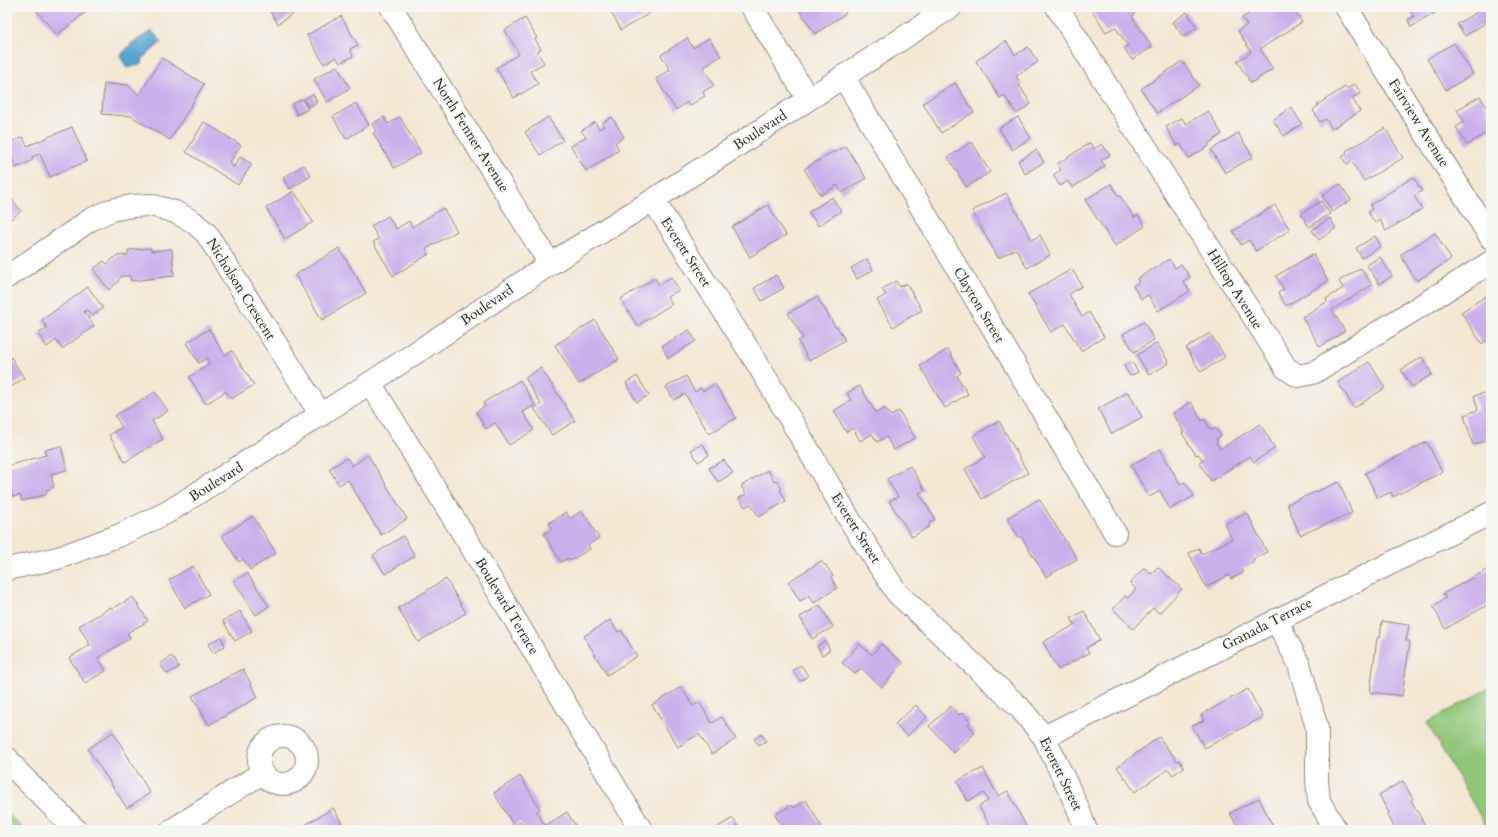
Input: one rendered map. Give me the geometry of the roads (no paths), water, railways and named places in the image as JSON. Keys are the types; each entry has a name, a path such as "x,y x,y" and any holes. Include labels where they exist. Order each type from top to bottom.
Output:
{"street":[{"name":"North Fenner Avenue","path":"391,7 550,264"},
{"path":"752,7 808,99"},
{"name":"Boulevard","path":"7,569 65,555 120,535 168,512 321,415 550,264 653,200 952,7"},
{"name":"Hilltop Avenue","path":"1057,7 1286,368 1298,376 1313,373 1491,262"},
{"name":"Fairview Avenue","path":"1346,7 1491,238"},
{"name":"Clayton Street","path":"843,76 1115,533"},
{"name":"Everett Street","path":"653,200 757,364 851,522 897,593 1015,703 1044,737 1077,806 1086,830"},
{"name":"Nicholson Crescent","path":"7,277 90,220 111,210 132,206 151,205 175,212 192,221 206,233 321,415"},
{"name":"Boulevard Terrace","path":"370,383 478,558 641,830"},
{"name":"Granada Terrace","path":"1044,737 1491,513"},
{"path":"1276,620 1299,664 1317,728 1317,780 1319,801 1336,830"},
{"path":"7,758 19,773 76,830"},
{"path":"172,830 262,773"}],"water":[{"path":"152,31 162,42 143,58 142,64 127,68 120,56 133,42"}]}
